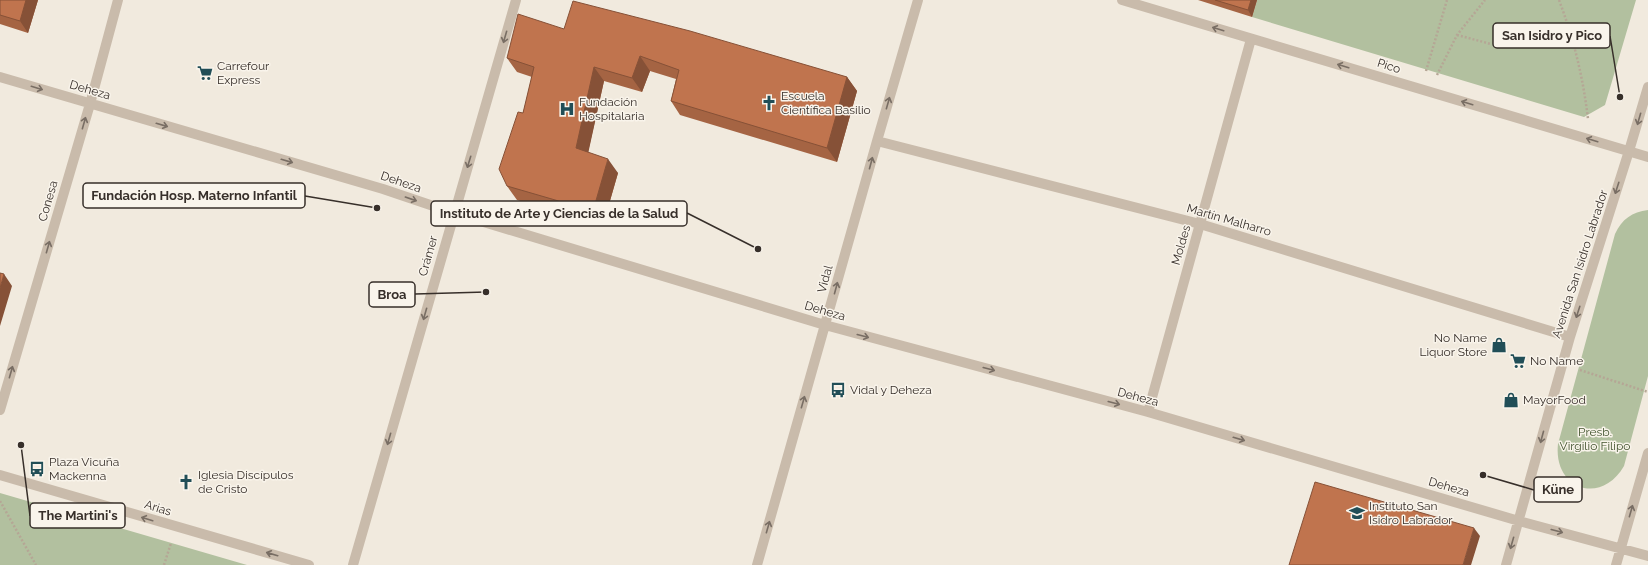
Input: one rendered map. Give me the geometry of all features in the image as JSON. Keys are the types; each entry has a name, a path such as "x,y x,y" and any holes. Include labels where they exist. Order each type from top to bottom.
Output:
{"street":[{"name":"Conesa","path":"0,410 90,104 118,0"},
{"name":"Crámer","path":"352,565 516,0"},
{"name":"Vidal","path":"757,565 918,0"},
{"name":"Pico","path":"1122,0 1648,157"},
{"name":"Moldes","path":"1148,412 1251,39"},
{"name":"Deheza","path":"0,77 383,189 454,214 825,325 1148,412 1519,521 1648,556"},
{"name":"Avenida San Isidro Labrador","path":"1506,565 1570,336 1648,87"},
{"name":"Martín Malharro","path":"877,141 1200,224 1570,336"},
{"path":"1616,565 1648,453"},
{"name":"Arias","path":"0,475 309,565"}],"path":[{"path":"1421,89 1447,0"},
{"path":"1432,92 1442,64 1457,35 1485,0"},
{"path":"1558,0 1573,38 1585,90 1588,122 1587,138"},
{"path":"1457,35 1491,44"},
{"path":"1562,364 1648,392"},
{"path":"0,501 36,565"},
{"path":"164,565 176,527"}],"green space":[{"path":"1257,0 1636,0 1605,105 1584,117 1252,17"},
{"name":"Presb. Virgilio Filipo","path":"1648,210 1648,376 1624,466 1614,478 1603,486 1592,488 1580,487 1571,481 1563,472 1558,460 1558,444 1615,234 1624,220 1628,217 1637,212"},
{"path":"0,493 247,565 0,565"}],"building":[{"path":"0,0 26,0 20,21 0,15"},
{"path":"1215,0 1251,0 1248,10"},
{"path":"573,1 690,31 847,77 827,148 671,101 679,70 640,56 632,78 594,67 576,148 608,159 593,211 507,186 499,169 518,112 523,113 534,67 507,58 518,14 564,29"},
{"path":"0,273 4,274 0,288"},
{"name":"Instituto San Isidro Labrador","path":"1315,482 1474,528 1463,565 1289,565"}],"place":[{"name":"Carrefour Express","path":"205,73"},
{"name":"San Isidro y Pico","path":"1620,97"},
{"name":"Escuela Científica Basilio","path":"769,103"},
{"name":"Fundación Hospitalaria","path":"567,109"},
{"name":"Fundación Hosp. Materno Infantil","path":"377,208"},
{"name":"Instituto de Arte y Ciencias de la Salud","path":"758,249"},
{"name":"Broa","path":"486,292"},
{"name":"No Name Liquor Store","path":"1499,345"},
{"name":"No Name","path":"1518,361"},
{"name":"Vidal y Deheza","path":"838,390"},
{"name":"MayorFood","path":"1511,400"},
{"name":"The Martini's","path":"21,445"},
{"name":"Plaza Vicuña Mackenna","path":"37,469"},
{"name":"Küne","path":"1483,475"},
{"name":"Iglesia Discípulos de Cristo","path":"186,482"},
{"name":"Instituto San Isidro Labrador","path":"1357,513"}]}
